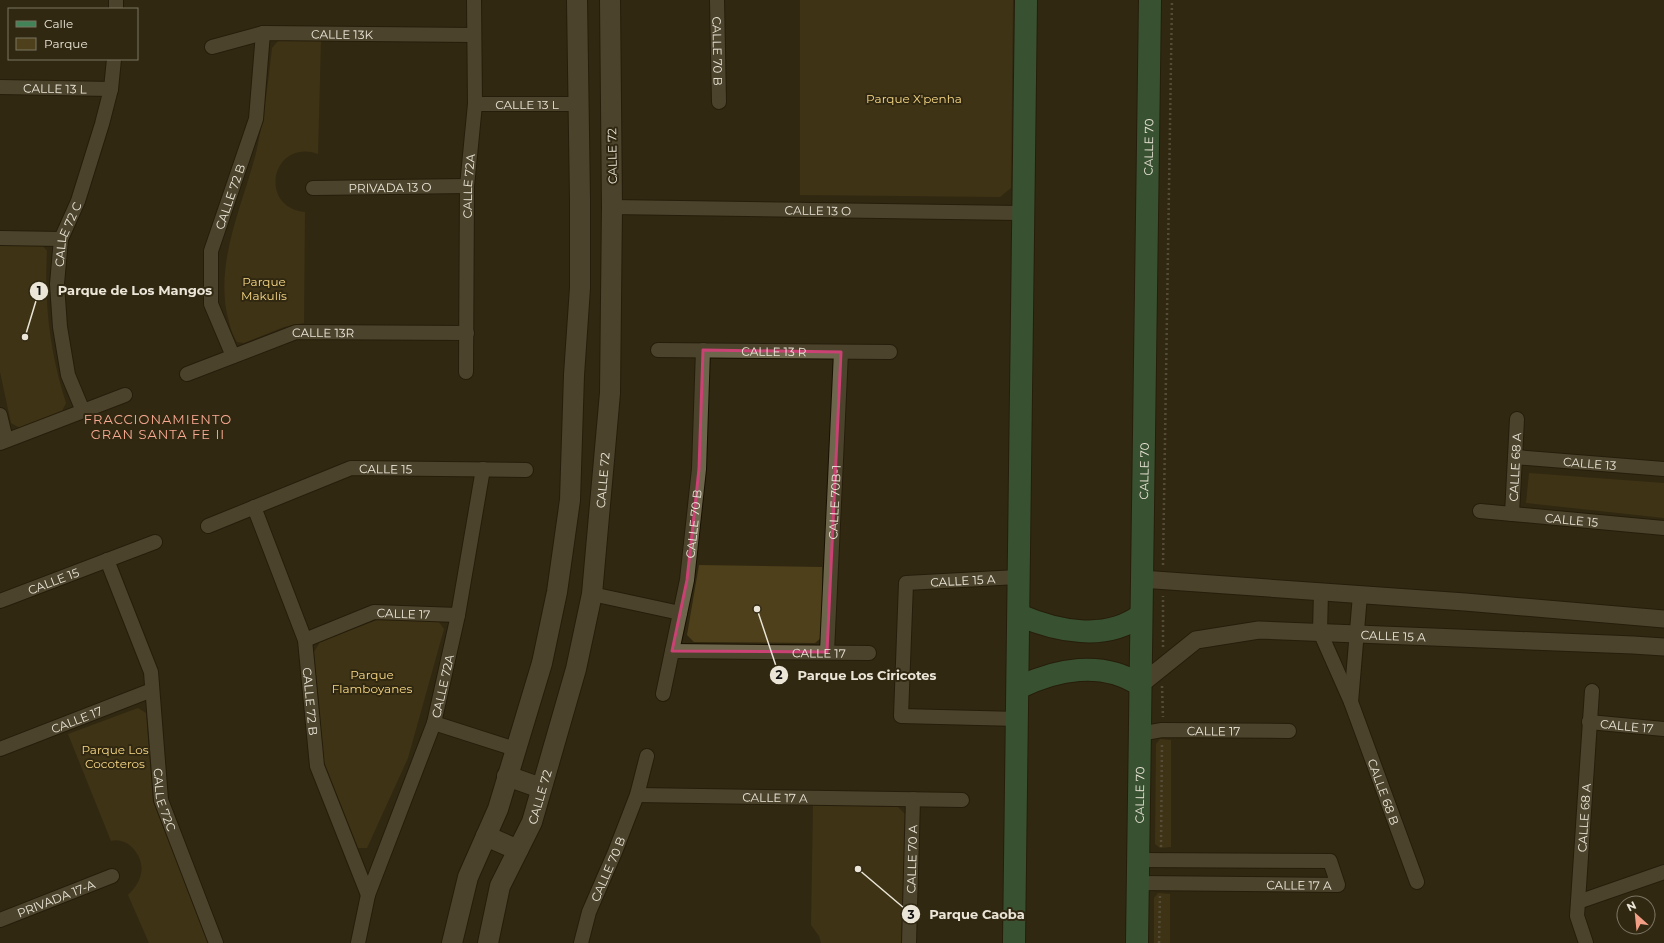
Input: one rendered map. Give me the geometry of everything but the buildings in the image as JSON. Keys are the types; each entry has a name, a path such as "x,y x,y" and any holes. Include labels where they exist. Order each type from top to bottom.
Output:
{"main road":[{"path":"452,943 468,877 498,809 514,749 542,663 557,592 570,500 574,374 580,288 577,0"},
{"name":"CALLE 72","path":"488,943 500,886 532,822 576,670 592,594 610,393 612,207 610,0"},
{"path":"1014,943 1026,0"},
{"name":"CALLE 70","path":"1137,943 1150,0"},
{"path":"577,36 610,37"},
{"path":"580,288 595,294 611,292"},
{"path":"570,500 586,497 599,509"},
{"path":"1019,616 1042,626 1063,630 1088,632 1114,628 1131,623 1141,616"},
{"path":"1018,688 1039,677 1064,671 1085,669 1109,672 1128,678 1140,685"},
{"path":"507,776 541,788"},
{"path":"486,836 518,850"}],"street":[{"name":"CALLE 72A","path":"466,372 467,186 475,104 474,0"},
{"name":"CALLE 70 B","path":"717,0 718,102"},
{"name":"CALLE 13K","path":"212,47 263,33 474,35"},
{"name":"CALLE 72 B","path":"233,356 211,304 211,251 256,119 263,33"},
{"name":"CALLE 72 C","path":"83,412 68,375 60,327 57,284 61,239 78,202 111,89 114,60"},
{"name":"CALLE 13 L","path":"0,87 111,89"},
{"name":"CALLE 13 L","path":"475,104 578,104"},
{"name":"PRIVADA 13 O","path":"313,188 467,186"},
{"name":"CALLE 13 O","path":"612,207 1024,213"},
{"path":"0,238 61,239"},
{"name":"CALLE 13R","path":"187,374 296,332 467,333"},
{"name":"CALLE 13 R","path":"658,350 890,352"},
{"name":"CALLE 70 B","path":"664,694 686,580 699,469 703,350"},
{"name":"CALLE 70B-1","path":"827,652 841,352"},
{"path":"0,415 3,442 125,395"},
{"name":"CALLE 68 A","path":"1512,514 1517,419"},
{"name":"CALLE 13","path":"1515,457 1664,469"},
{"name":"CALLE 15","path":"208,526 351,468 526,470"},
{"name":"CALLE 72A","path":"358,943 368,895 434,723 458,615 483,469"},
{"name":"CALLE 72 B","path":"254,507 306,640 317,766 368,895"},
{"name":"CALLE 15","path":"1480,511 1664,528"},
{"name":"CALLE 15","path":"0,601 155,542"},
{"name":"CALLE 72C","path":"107,560 151,672 162,800 216,943"},
{"name":"CALLE 15 A","path":"1018,719 901,716 906,583 1019,577"},
{"path":"1141,579 1664,619"},
{"name":"CALLE 68 B","path":"1321,592 1320,632 1351,702 1417,882"},
{"path":"592,594 680,613"},
{"name":"CALLE 68 B","path":"1351,702 1358,634 1360,595"},
{"name":"CALLE 17","path":"306,640 374,612 458,615"},
{"name":"CALLE 15 A","path":"1140,685 1196,640 1259,630 1633,645 1664,648"},
{"name":"CALLE 17","path":"672,651 869,653"},
{"name":"CALLE 17","path":"0,749 152,690"},
{"name":"CALLE 68 A","path":"1586,943 1577,916 1592,691"},
{"name":"CALLE 17","path":"1589,722 1664,729"},
{"path":"434,723 514,749"},
{"name":"CALLE 17","path":"1139,734 1162,730 1289,731"},
{"name":"CALLE 70 B","path":"581,943 588,912 615,852 637,796 647,756"},
{"name":"CALLE 17 A","path":"637,796 962,800"},
{"name":"CALLE 70 A","path":"909,943 912,799"},
{"name":"CALLE 17 A","path":"1138,860 1330,861 1338,885 1138,883"},
{"path":"1578,902 1664,872"},
{"name":"PRIVADA 17-A","path":"0,920 112,876"}],"path":[{"path":"1161,860 1163,581 1172,0"},
{"path":"1159,943 1160,883"}],"highlighted area":[{"path":"703,350 841,352 827,652 672,651 687,580 699,469"}],"green space":[{"name":"Parque X'penha","path":"800,0 1013,0 1011,188 1000,197 800,195"},
{"name":"Parque Makulís","path":"279,40 321,40 318,154 302,152 290,156 281,164 276,175 276,187 280,199 290,207 305,212 304,323 284,327 244,343 237,342 232,333 225,301 224,280 231,237 259,140 264,114 272,48"},
{"path":"0,245 43,246 47,251 46,290 49,328 60,384 66,403 62,411 20,428 11,423 0,372"},
{"path":"1529,473 1664,483 1664,518 1526,503"},
{"path":"699,565 822,567 822,637 815,643 694,642 687,635"},
{"name":"Parque Flamboyanes","path":"377,620 438,621 444,629 408,758 367,848 358,848 324,762 314,652 320,642"},
{"name":"Parque Los Cocoteros","path":"138,708 146,713 153,801 208,943 149,943 128,895 136,886 141,874 142,867 138,855 129,845 117,840 111,841 68,734"},
{"path":"1160,739 1171,740 1171,847 1160,848 1155,844 1156,744"},
{"path":"813,805 898,807 905,814 903,943 821,943 819,936 811,925"},
{"path":"1158,893 1170,894 1170,943 1154,943 1154,898"}],"place":[{"name":"Parque de Los Mangos","path":"25,337"},
{"name":"Parque Los Ciricotes","path":"757,609"},
{"name":"Parque Caoba","path":"858,869"}],"district":[{"name":"FRACCIONAMIENTO GRAN SANTA FE II","path":"158,426"}]}
